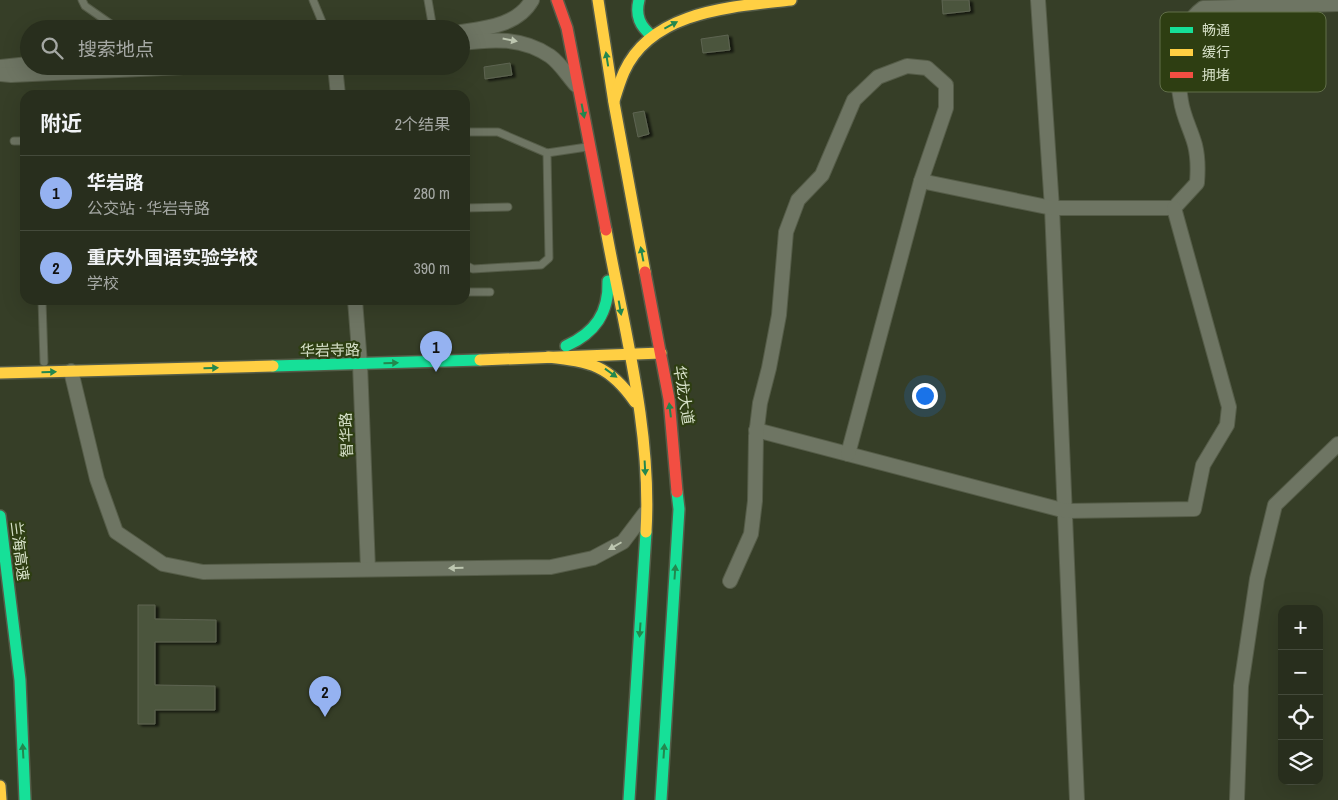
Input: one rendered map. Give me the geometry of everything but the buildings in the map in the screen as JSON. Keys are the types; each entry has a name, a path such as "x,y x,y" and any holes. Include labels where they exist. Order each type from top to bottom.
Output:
{"main road":[{"path":"557,0 567,28 640,411 647,511 629,800"},
{"name":"华龙大道","path":"598,0 614,102 660,347 674,440 679,510 661,800"},
{"path":"639,0 636,9 637,18 642,28 652,36"},
{"path":"614,102 619,80 626,64 637,49 652,36 684,18 706,11 791,0"},
{"path":"566,346 587,336 602,316 608,303 605,226"},
{"name":"华岩寺路","path":"0,373 360,359 626,343 660,347"},
{"name":"华岩寺路","path":"0,363 548,357 628,355 660,347"},
{"path":"548,357 587,362 611,372 626,388 640,411"},
{"name":"兰海高速","path":"0,516 20,680 25,800"},
{"path":"0,786 1,800"}],"street":[{"path":"470,30 504,23 520,14 532,0"},
{"path":"549,0 567,28"},
{"path":"1038,0 1052,208 1077,800"},
{"path":"1198,12 1203,8 1338,4"},
{"path":"470,42 502,39 525,44 552,57 578,88"},
{"path":"0,67 20,65"},
{"path":"730,581 751,534 755,501 756,430 779,315 786,232 798,200 822,175 854,100 878,77 907,66 927,68 946,85 946,108 921,181 848,454"},
{"path":"0,74 20,75"},
{"path":"336,75 337,90"},
{"path":"921,181 1052,208 1174,208 1197,183 1195,146 1181,102 1180,92"},
{"path":"756,430 1066,511 1194,509 1203,465 1227,425 1229,407 1174,208"},
{"name":"智华路","path":"355,305 360,359 368,569"},
{"path":"71,371 97,479 116,532 163,564 203,572 551,567 594,558 623,542 647,511"},
{"path":"1237,800 1241,686 1257,579 1275,505 1338,444"}],"lane":[{"path":"82,0 85,6 105,20"},
{"path":"313,0 321,20"},
{"path":"428,0 432,20"},
{"path":"470,132 498,132 547,153 590,147"},
{"path":"14,141 20,141"},
{"path":"470,268 473,269 541,266 549,258 547,153"},
{"path":"470,208 508,207"},
{"path":"470,292 490,292"},
{"path":"42,305 44,362"}],"traffic: fast":[{"path":"639,0 638,16 644,28 652,36"},
{"path":"566,346 585,335 598,321 606,303 608,281"},
{"path":"273,366 480,360"},
{"path":"661,800 679,509 677,492"},
{"path":"0,516 20,680 25,800"},
{"path":"629,800 646,532"}],"traffic: slow":[{"path":"598,0 614,103 645,272"},
{"path":"614,101 624,72 637,51 654,36 674,24 696,15 744,5 791,0"},
{"path":"606,230 641,418 647,494 646,532"},
{"path":"480,360 661,353"},
{"path":"548,357 576,361 598,368 616,380 635,402"},
{"path":"0,373 273,366"},
{"path":"0,786 1,800"}],"traffic: jam":[{"path":"557,0 567,28 606,230"},
{"path":"645,272 669,399 677,492"}],"place":[{"name":"华岩路","path":"436,372"},
{"name":"重庆外国语实验学校","path":"325,717"}]}
